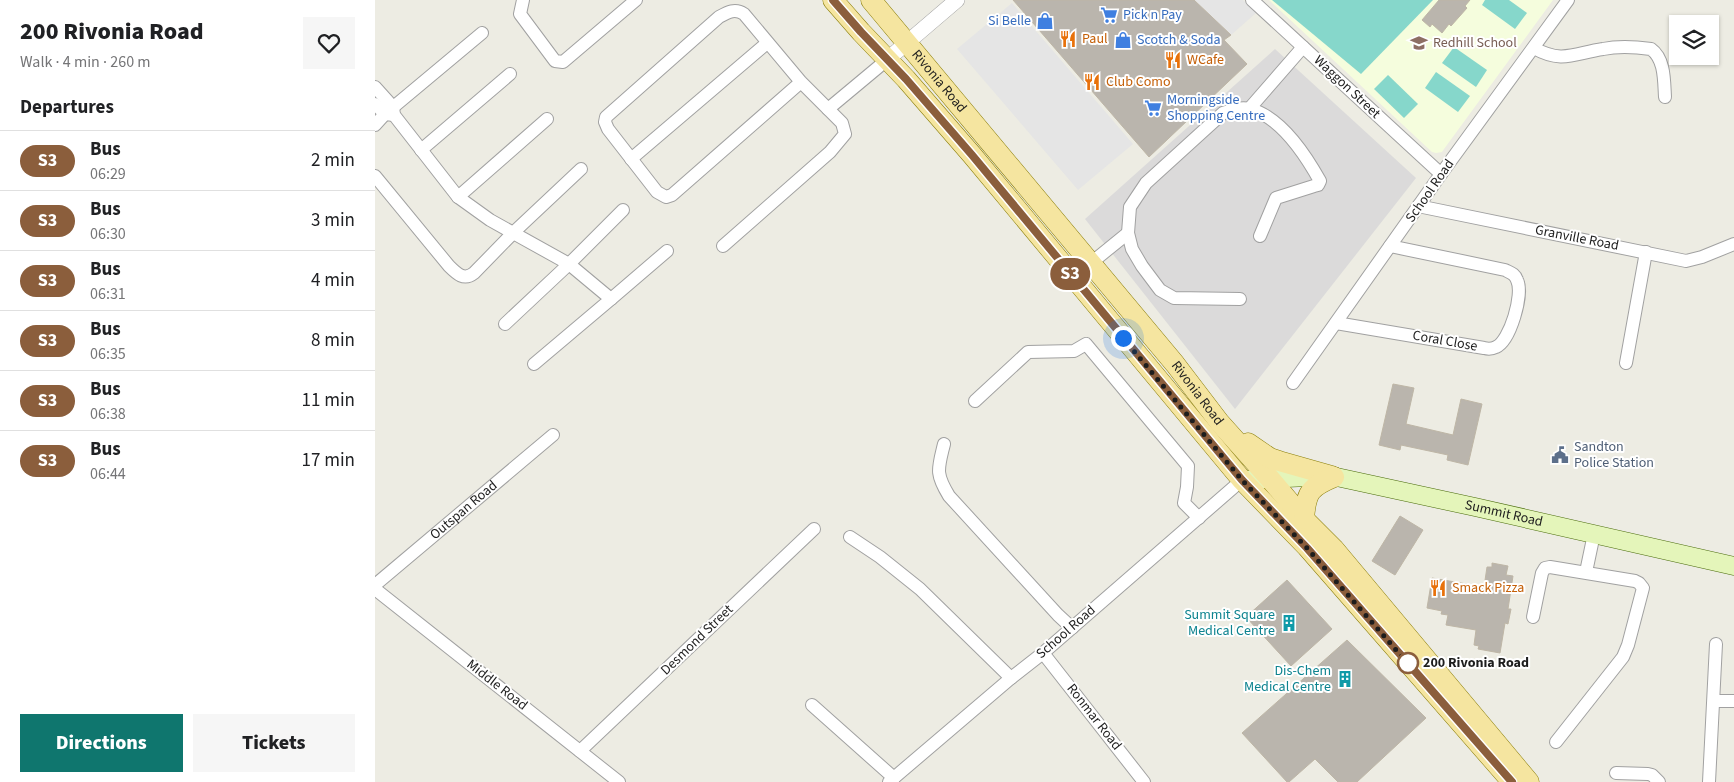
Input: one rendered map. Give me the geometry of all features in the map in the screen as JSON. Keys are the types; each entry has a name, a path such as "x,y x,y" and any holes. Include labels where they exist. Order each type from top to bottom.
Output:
{"main road":[{"name":"Rivonia Road","path":"833,0 972,155 1242,480 1307,548 1512,782"},
{"name":"Rivonia Road","path":"871,0 1091,262 1175,364 1220,423 1304,519 1334,549 1529,782"},
{"path":"1220,423 1270,458 1333,477"},
{"name":"Summit Road","path":"1242,480 1333,477 1734,566"},
{"path":"1304,519 1306,497 1319,483 1333,477"},
{"path":"1435,669 1439,684 1436,696"}],"street":[{"path":"523,0 520,14 555,62 563,62 635,0"},
{"path":"828,109 957,0"},
{"name":"Waggon Street","path":"1252,0 1441,174"},
{"name":"School Road","path":"1293,383 1418,206 1568,0"},
{"path":"723,246 830,152 845,134 842,123 801,82 744,14 738,10 726,13 605,117 606,126 657,192 663,197 669,197 801,82"},
{"path":"375,125 482,33"},
{"path":"631,159 767,43"},
{"path":"1249,109 1303,47"},
{"path":"1534,48 1545,54 1569,57 1608,48 1651,49 1660,60 1665,97"},
{"path":"421,150 510,74"},
{"path":"375,87 391,112 458,197 490,220 569,264 611,299"},
{"path":"375,104 391,112"},
{"path":"1239,299 1174,298 1161,290 1142,266 1132,249 1128,233 1130,207 1146,183 1223,113 1236,108 1249,109 1260,113 1285,131 1310,162 1320,181 1319,184 1314,186 1275,198 1260,236"},
{"path":"458,197 547,119"},
{"path":"375,176 458,275 470,277 514,232 581,169"},
{"name":"Granville Road","path":"1418,206 1689,261 1734,244"},
{"path":"505,324 623,210"},
{"path":"1091,262 1128,233"},
{"name":"Coral Close","path":"1337,322 1484,348 1497,347 1504,340 1509,331 1518,298 1519,283 1513,273 1390,246"},
{"path":"534,364 667,251"},
{"path":"1625,363 1646,252"},
{"path":"975,401 1028,352 1074,352 1086,344 1188,466 1184,503 1199,518"},
{"name":"Outspan Road","path":"375,585 553,434"},
{"path":"944,444 938,469 942,484 949,496 1072,628"},
{"name":"School Road","path":"892,780 1043,653 1242,480"},
{"name":"Desmond Street","path":"581,751 814,529"},
{"path":"1586,572 1594,534"},
{"path":"850,537 887,562 920,590 1011,678"},
{"path":"1533,617 1540,580 1545,568 1555,567 1586,572 1639,583 1643,588 1629,644 1623,657 1556,742"},
{"name":"Middle Road","path":"375,589 619,782"},
{"path":"1709,782 1716,644"},
{"name":"Ronmar Road","path":"1043,653 1144,782"},
{"path":"1714,701 1734,701"},
{"path":"812,705 892,780"},
{"path":"1616,773 1648,774 1652,775 1659,782"}],"shaded area":[{"path":"1194,0 1243,0 1256,13 1231,35"},
{"name":"Redhill School","path":"1269,0 1553,0 1442,152 1436,153 1432,152"},
{"path":"1272,0 1433,0 1361,74"},
{"path":"1485,0 1509,0 1527,13 1515,29 1482,5"},
{"path":"1012,3 1133,144 1078,190 957,49"},
{"path":"1454,47 1487,70 1476,87 1442,63"},
{"path":"1275,49 1416,178 1235,409 1085,219"},
{"path":"1436,72 1470,96 1458,112 1425,88"},
{"path":"1388,75 1418,104 1404,118 1374,89"}],"building":[{"name":"Morningside Shopping Centre","path":"1013,0 1194,0 1231,35 1224,40 1247,64 1149,157"},
{"path":"1439,0 1470,0 1465,6 1467,8 1442,33 1432,24 1430,27 1422,20"},
{"path":"1393,384 1414,388 1406,424 1453,435 1461,399 1482,404 1468,465 1447,460 1448,455 1401,445 1400,450 1379,445"},
{"path":"1400,516 1423,530 1395,575 1372,561"},
{"path":"1492,563 1508,566 1506,575 1513,576 1508,609 1511,609 1508,624 1505,623 1500,653 1478,649 1479,646 1474,645 1476,630 1446,625 1448,615 1441,614 1442,611 1427,608 1432,578 1484,587 1487,567 1492,567"},
{"name":"Summit Square Medical Centre","path":"1287,580 1332,629 1291,666 1246,617"},
{"name":"Dis-Chem Medical Centre","path":"1347,640 1426,718 1357,782 1338,782 1315,759 1287,782 1242,733"}],"bus line":[{"name":"S3","path":"833,0 906,79 972,155 1242,480 1307,548 1512,782"}],"place":[{"name":"Pick n Pay","path":"1109,15"},
{"name":"Si Belle","path":"1045,21"},
{"name":"Paul","path":"1068,39"},
{"name":"Scotch & Soda","path":"1123,40"},
{"name":"Redhill School","path":"1419,43"},
{"name":"WCafe","path":"1173,60"},
{"name":"Club Como","path":"1092,82"},
{"name":"Morningside Shopping Centre","path":"1153,108"},
{"name":"Sandton Police Station","path":"1560,455"},
{"name":"Smack Pizza","path":"1438,588"},
{"name":"Summit Square Medical Centre","path":"1289,623"},
{"name":"200 Rivonia Road","path":"1408,663"},
{"name":"Dis-Chem Medical Centre","path":"1345,679"}],"route":[{"path":"1123,338 1242,480 1307,548 1411,667 1408,663"}]}
